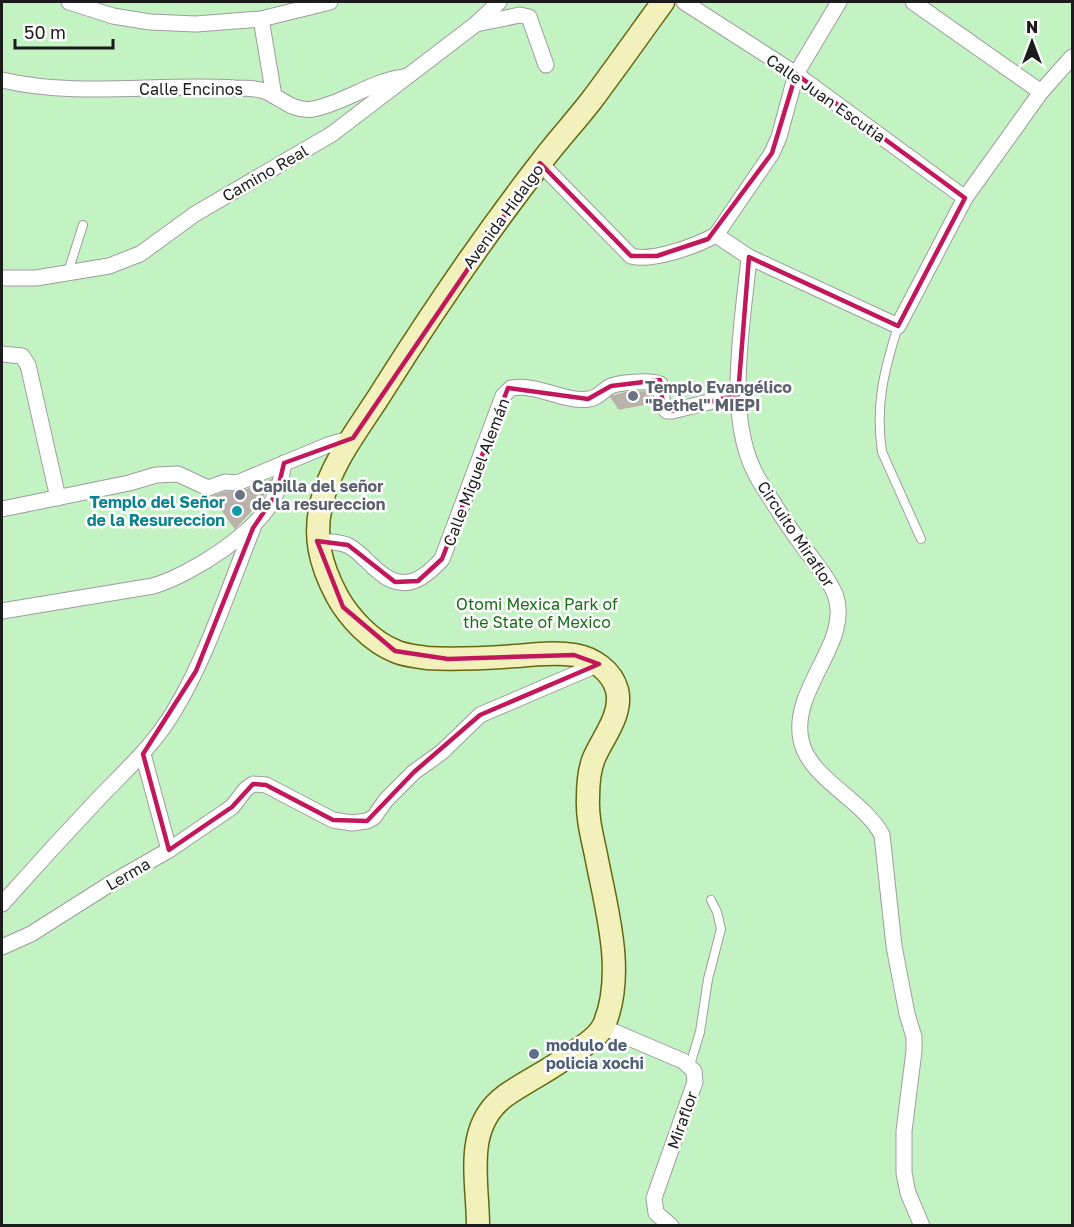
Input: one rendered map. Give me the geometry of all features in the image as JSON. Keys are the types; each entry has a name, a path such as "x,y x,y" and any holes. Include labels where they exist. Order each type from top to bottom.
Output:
{"main road":[{"name":"Avenida Hidalgo","path":"317,541 318,518 327,485 342,453 411,346 540,163 589,104 663,2"},
{"path":"317,541 330,584 343,607 379,642 395,651 412,656 448,660 547,654 574,655 599,664 612,679 617,690 618,703 591,770 588,798 589,823 608,915 613,961 612,996 603,1027 594,1038 561,1062 504,1097 486,1115 480,1126 475,1149 478,1226"}],"street":[{"path":"69,2 113,16 150,22 196,24 261,19 330,2"},
{"name":"Camino Real","path":"2,281 109,267 140,254 195,214 332,134 476,24 499,2"},
{"name":"Calle Juan Escutia","path":"684,2 795,74 965,198"},
{"path":"540,163 631,256 639,258 657,256 716,236 772,153 779,137 795,74 839,2"},
{"path":"913,2 1041,92"},
{"path":"476,24 520,15 529,17 546,65"},
{"path":"261,19 274,96"},
{"path":"716,236 749,257 898,326 965,198 1041,92 1072,57"},
{"name":"Calle Encinos","path":"2,80 45,88 257,89 298,109 312,109 382,82 407,77"},
{"name":"Circuito Miraflor","path":"749,257 738,395 741,432 747,456 758,479 835,593 838,607 834,638 805,696 799,729 810,763 858,806 878,827 882,835 894,946 907,1014 914,1037 904,1131 904,1173 908,1193 922,1226"},
{"path":"2,354 22,356 28,365 58,498"},
{"name":"Calle Miguel Alemán","path":"317,541 348,545 379,572 395,582 418,581 434,569 442,559 503,396 511,388 524,387 576,399 588,399 596,398 611,386 652,381 660,384 663,406 667,411 738,395"},
{"path":"2,509 129,483 156,475 178,474 208,488 225,482 237,483 328,445 353,438"},
{"path":"2,904 35,866 143,754 175,711 196,671 253,528 277,493 284,463"},
{"path":"2,611 171,581 197,567 253,528"},
{"path":"169,850 214,821 232,807 246,789 259,783 333,820 352,823 367,821 374,817 393,792 414,772 442,752 480,715 495,707 543,690 599,664"},
{"name":"Lerma","path":"2,947 31,934 169,850 143,754"},
{"name":"Miraflor","path":"603,1027 683,1061 694,1071 695,1082 654,1198 656,1213 671,1226"}],"lane":[{"path":"67,274 83,225"},
{"path":"898,326 884,370 879,404 880,437 882,452 921,539"},
{"path":"690,1065 721,929 711,900"}],"highlighted area":[{"path":"796,74 965,198 898,326 749,257 738,395 672,411 663,406 660,380 611,386 588,399 508,388 442,559 418,581 395,582 348,545 317,541 343,607 395,651 448,659 574,655 599,664 480,715 414,772 367,821 333,820 266,785 253,784 232,807 169,850 143,754 196,671 253,528 277,493 284,463 353,438 540,163 631,256 657,256 708,239 772,153"}],"green space":[{"name":"Otomi Mexica Park of the State of Mexico","path":"2,2 1072,2 1072,1225 2,1225"}],"building":[{"name":"Templo Evangélico \"Bethel\" MIEPI","path":"628,392 651,392 652,400 648,400 645,404 619,409 611,397"},
{"name":"Capilla del señor de la resureccion","path":"271,480 261,500 235,528 214,499 214,496 226,492 241,492"}],"place":[{"name":"Templo Evangélico \"Bethel\" MIEPI","path":"633,396"},
{"name":"Capilla del señor de la resureccion","path":"240,495"},
{"name":"Templo del Señor de la Resureccion","path":"237,511"},
{"name":"modulo de policia xochi","path":"534,1054"}]}
